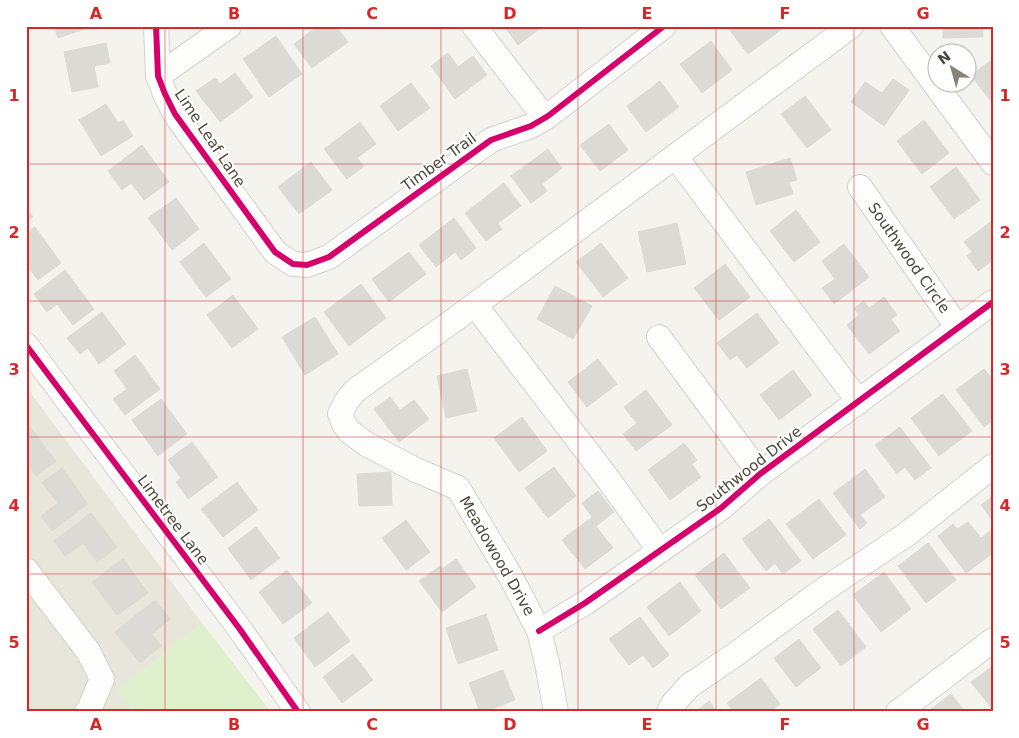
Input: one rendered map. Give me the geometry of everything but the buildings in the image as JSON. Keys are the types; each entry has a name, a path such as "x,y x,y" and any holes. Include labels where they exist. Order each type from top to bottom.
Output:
{"street":[{"name":"Lime Leaf Lane","path":"156,26 158,76 175,114 275,252"},
{"path":"158,76 229,26"},
{"path":"474,26 545,118"},
{"name":"Timber Trail","path":"275,252 293,264 307,265 329,257 491,140 530,126 545,118 664,26"},
{"path":"660,551 608,479 475,305 850,26"},
{"path":"892,26 993,163"},
{"path":"675,156 859,402"},
{"name":"Southwood Circle","path":"860,187 958,328"},
{"name":"Southwood Drive","path":"539,631 585,603 721,508 760,474 993,302"},
{"name":"Meadowood Drive","path":"475,305 356,390 348,399 340,414 350,432 368,445 416,470 458,488 511,577 539,631 556,712"},
{"path":"658,337 760,474"},
{"name":"Limetree Lane","path":"26,345 238,628 298,712"},
{"path":"669,712 673,704 690,686 907,534 993,466"},
{"path":"26,570 88,651 102,678 87,712"},
{"path":"898,712 993,640"}],"shaded area":[{"path":"26,387 202,623 118,690 134,712 26,712"}],"green space":[{"path":"202,623 271,712 134,712 118,690"}],"cycle path":[{"path":"156,26 158,76 175,114 275,252 293,264 307,265 329,257 491,140 531,126 548,116 664,26"},
{"path":"539,631 585,603 721,508 760,474 993,302"},
{"path":"26,345 239,628 298,712"}]}
